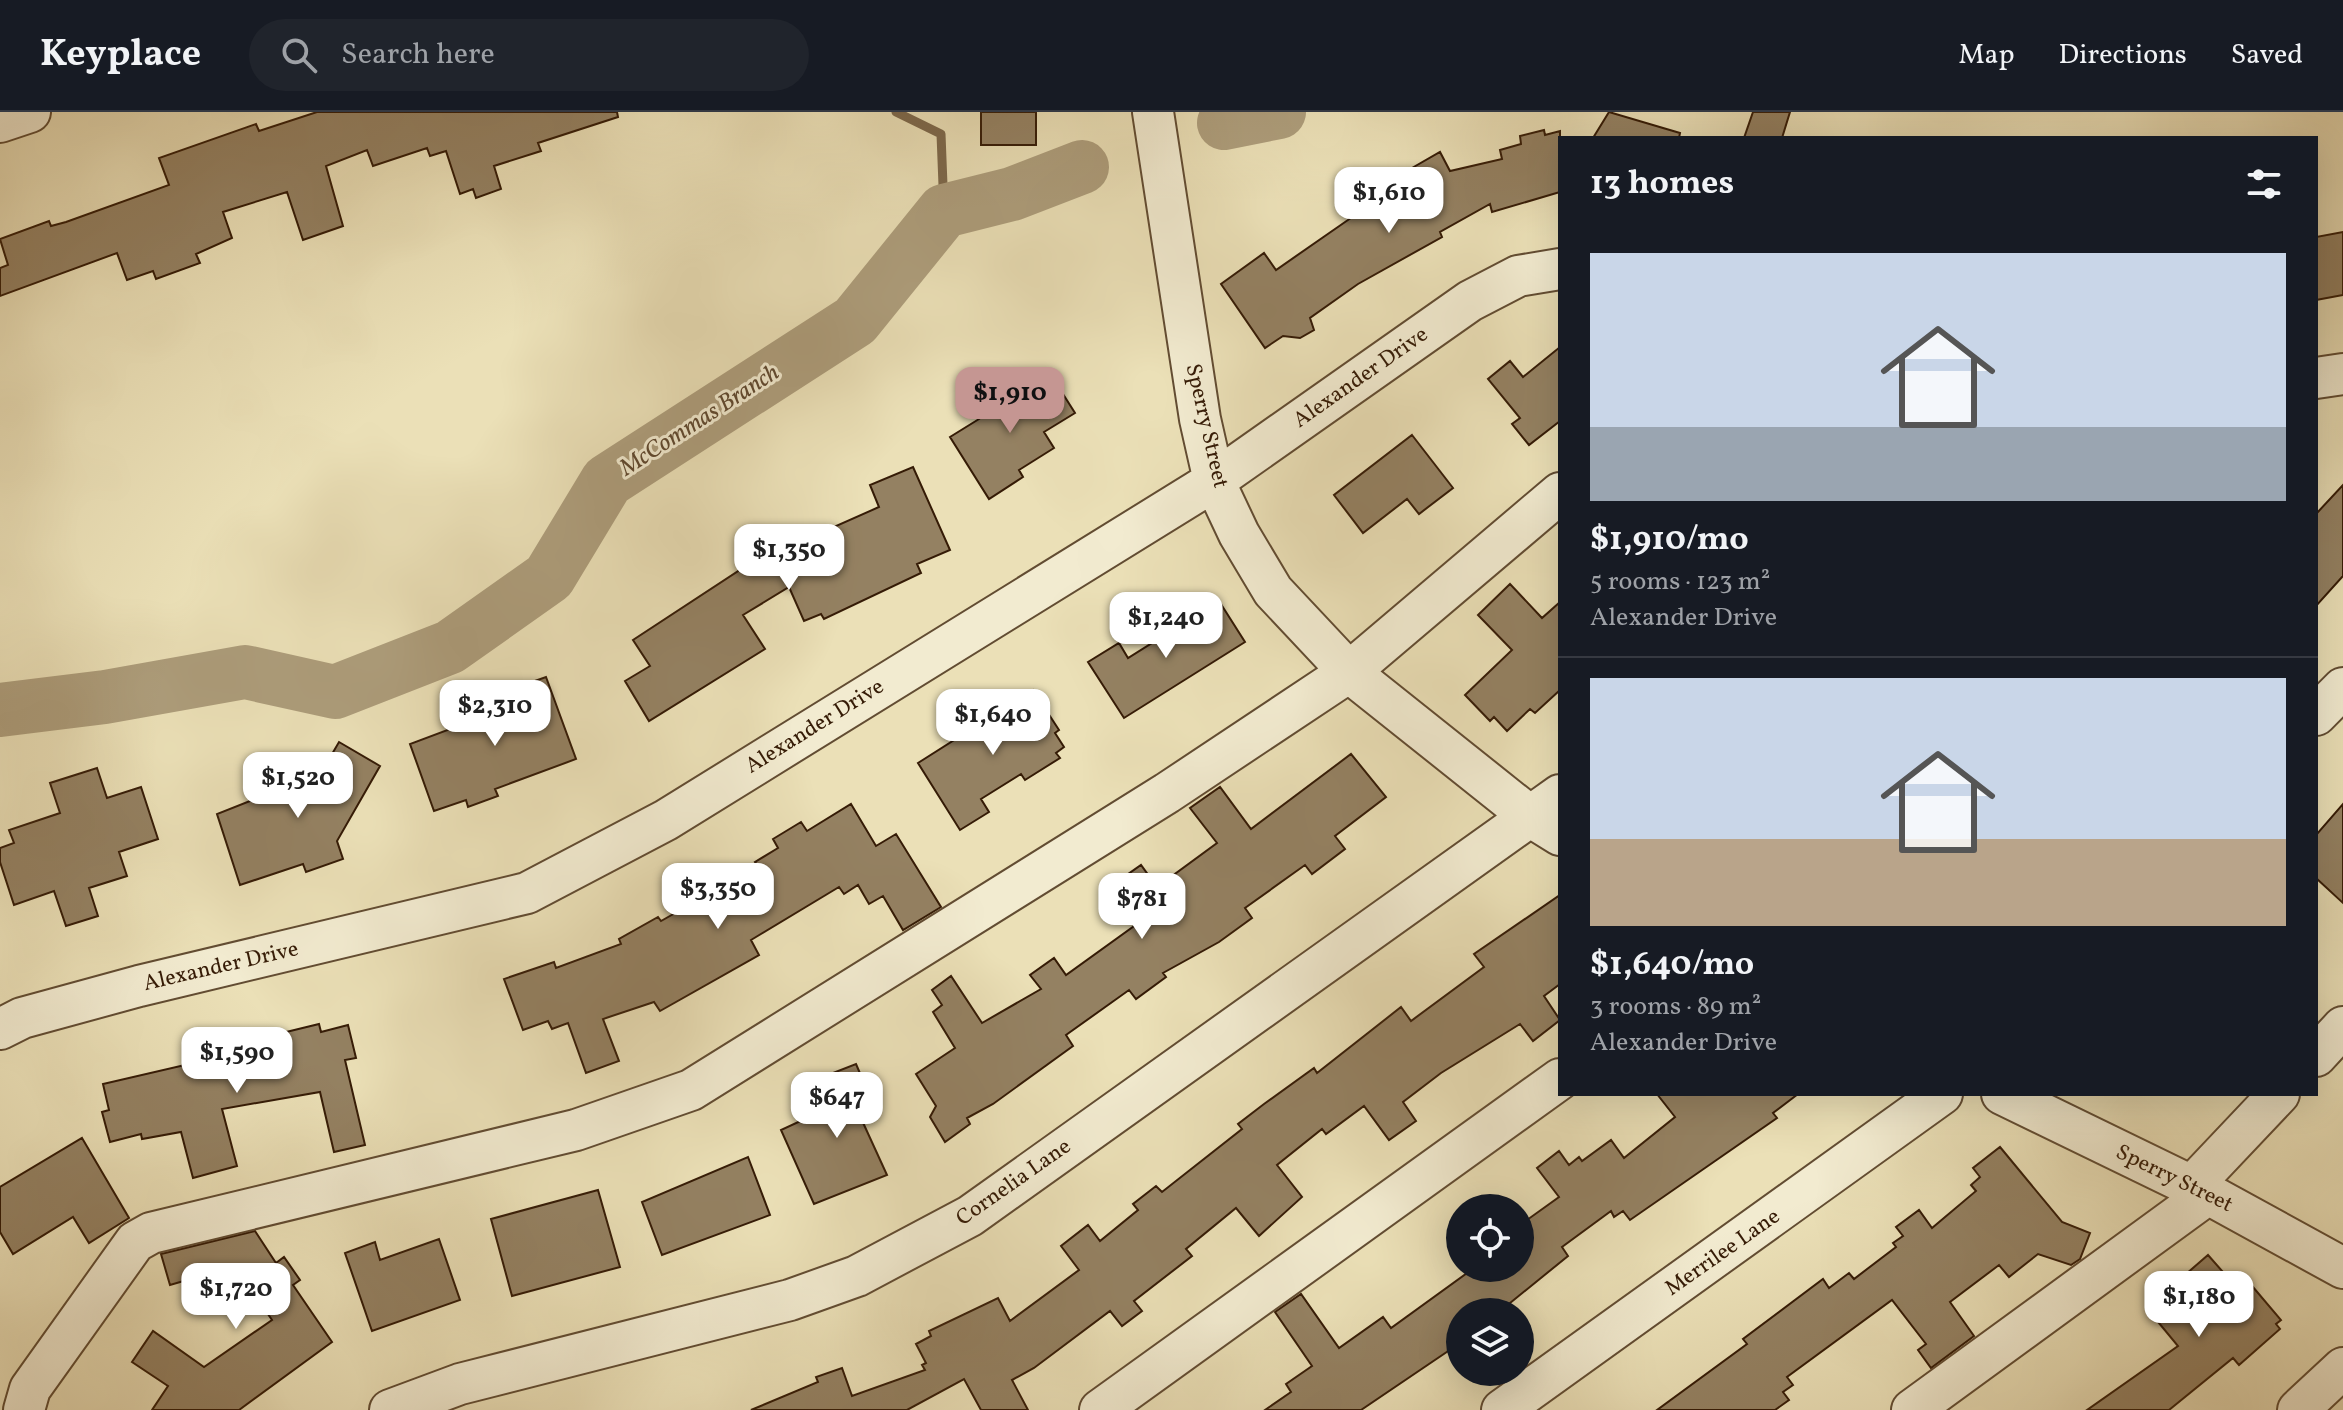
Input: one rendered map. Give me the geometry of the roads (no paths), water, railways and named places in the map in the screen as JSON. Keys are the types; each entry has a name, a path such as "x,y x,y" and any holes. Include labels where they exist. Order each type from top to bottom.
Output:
{"street":[{"path":"0,122 30,112"},
{"name":"Sperry Street","path":"1153,112 1200,419 1214,481 1239,534 1273,591 1349,672 1550,816"},
{"name":"Alexander Drive","path":"0,1029 22,1018 139,986 527,893 666,820 1214,481 1470,301 1518,276 1558,269"},
{"path":"24,1410 30,1389 135,1242 576,1130 691,1090 1167,793 1349,672 1558,495"},
{"path":"2318,713 2343,688"},
{"name":"Cornelia Lane","path":"390,1410 460,1384 790,1300 857,1276 913,1249 970,1216 1550,816"},
{"path":"2318,1054 2343,1027"},
{"path":"1100,1410 1558,1080"},
{"name":"Merrilee Lane","path":"1502,1410 1939,1096"},
{"name":"Sperry Street","path":"2006,1096 2200,1191 2343,1268"},
{"path":"1912,1410 2200,1191 2277,1096"},
{"path":"2298,1410 2343,1368"}],"waterway":[{"path":"896,112 941,134 944,211"},
{"name":"McCommas Branch","path":"1224,123 1279,112"},
{"name":"McCommas Branch","path":"0,710 105,697 245,672 335,692 450,647 549,577 607,481 855,321 944,211 1012,194 1082,167"}]}
